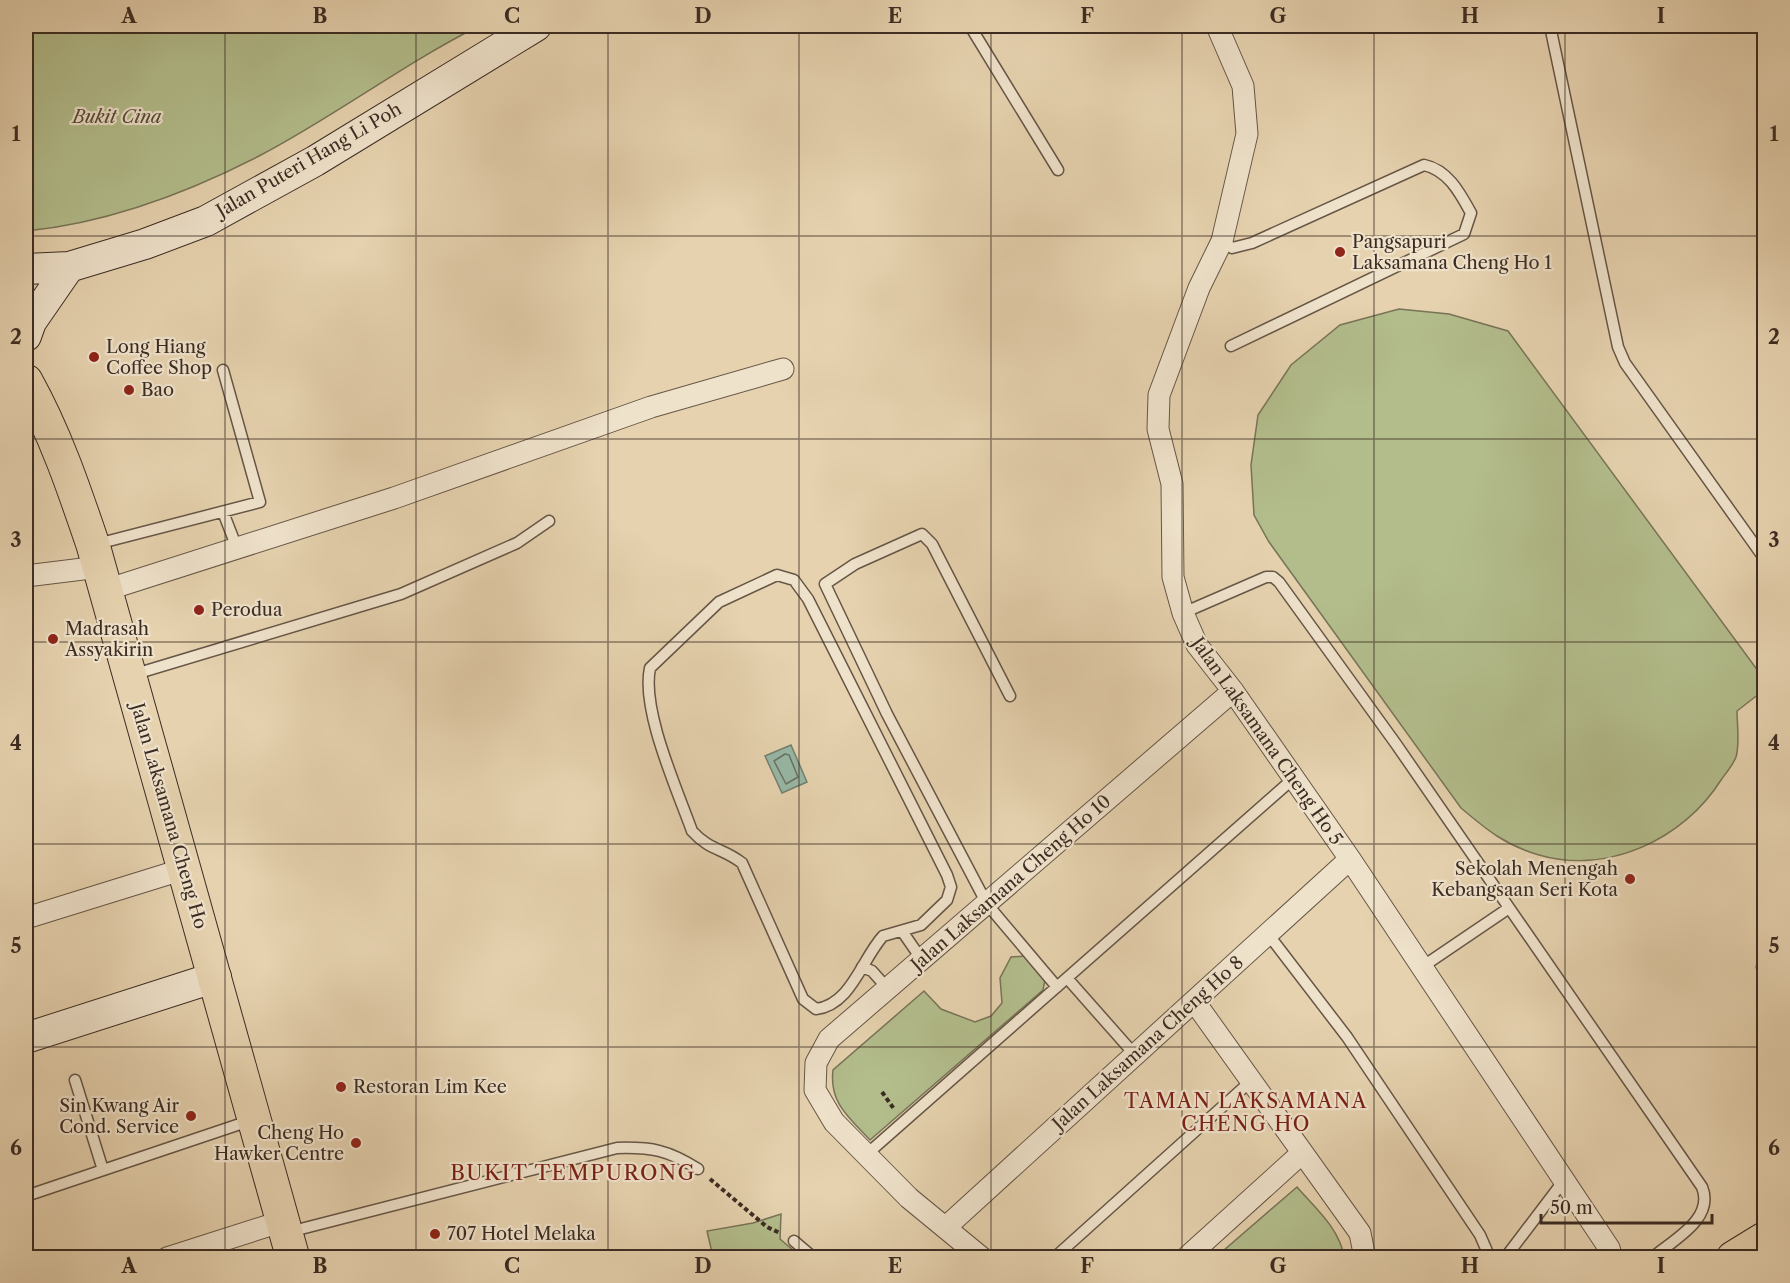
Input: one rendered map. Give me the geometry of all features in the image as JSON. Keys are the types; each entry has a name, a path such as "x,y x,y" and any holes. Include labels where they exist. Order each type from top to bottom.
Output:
{"main road":[{"name":"Jalan Laksamana Cheng Ho","path":"26,381 44,414 62,457 100,567 287,1237"}],"street":[{"name":"Jalan Puteri Hang Li Poh","path":"26,269 69,267 144,244 206,220 315,161 536,26"},
{"name":"Jalan Laksamana Cheng Ho 5","path":"1217,26 1243,86 1247,134 1222,242 1199,288 1159,395 1158,429 1172,484 1173,577 1183,612 1197,645 1233,691 1350,859 1565,1179 1609,1248 1612,1257"},
{"path":"26,336 31,322 69,267"},
{"path":"26,576 237,548 394,498 651,407 783,369"},
{"name":"Jalan Laksamana Cheng Ho 10","path":"867,1154 834,1122 815,1090 816,1063 829,1039 1233,691"},
{"name":"Jalan Laksamana Cheng Ho 8","path":"946,1227 1350,859"},
{"path":"26,918 184,869"},
{"path":"26,1038 216,977"},
{"path":"1194,1001 1360,1233 1365,1257"},
{"path":"1186,1257 1302,1153"},
{"path":"867,1154 909,1198 982,1257"},
{"path":"167,1257 287,1237"}],"lane":[{"path":"970,26 1058,170"},
{"path":"1550,26 1618,347 1625,363 1764,558"},
{"path":"1222,242 1232,248 1252,243 1424,165 1437,168 1459,192 1471,213 1464,234 1231,346"},
{"path":"100,567 223,512 260,502 223,370"},
{"path":"223,512 237,548"},
{"path":"129,676 401,594 517,543 549,521"},
{"path":"1010,696 932,544 922,534 855,564 825,584 887,714 987,904 1057,987"},
{"path":"777,575 794,580 808,599 951,887 947,900 921,925 902,931 893,931 883,936 862,967 847,991 826,1008 816,1009 803,999 742,863 729,853 705,845 692,831 651,709 647,683 650,668 719,602 777,575"},
{"path":"1183,612 1266,577 1273,577 1280,582 1696,1178 1706,1197 1705,1208 1700,1218 1652,1257"},
{"path":"867,1154 1294,778"},
{"path":"1422,967 1509,908"},
{"path":"902,931 922,960"},
{"path":"1268,934 1347,1037 1388,1096 1480,1235 1490,1257"},
{"path":"862,967 872,971 888,989"},
{"path":"1067,978 1135,1055"},
{"path":"75,1080 103,1170"},
{"path":"1054,1257 1251,1081"},
{"path":"26,1196 255,1119"},
{"path":"287,1237 617,1148 645,1147 673,1154 698,1169"},
{"path":"1505,1257 1565,1179"},
{"path":"794,1240 814,1257"}],"path":[{"path":"698,1169 767,1227 794,1240"}],"green space":[{"name":"Bukit Cina","path":"26,26 479,26 423,57 287,141 203,183 116,214 57,227 26,231"},
{"path":"1399,309 1449,314 1508,331 1764,679 1764,690 1737,711 1737,752 1729,769 1705,801 1687,819 1665,835 1642,847 1617,856 1591,860 1565,860 1539,855 1516,847 1497,836 1461,808 1269,542 1254,515 1251,465 1258,415 1291,365 1340,325"},
{"path":"1025,956 1045,980 1043,990 870,1140 837,1101 834,1092 833,1070 924,991 941,1009 975,1022 991,1016 1002,1003 1000,978 1011,957"},
{"path":"1297,1187 1332,1228 1338,1237 1344,1257 1216,1257"},
{"path":"781,1214 780,1239 801,1257 713,1257 707,1231 753,1223"}],"water":[{"path":"791,745 807,782 782,793 765,756"}],"place":[{"name":"Pangsapuri Laksamana Cheng Ho 1","path":"1340,252"},
{"name":"Long Hiang Coffee Shop","path":"94,357"},
{"name":"Bao","path":"129,390"},
{"name":"Perodua","path":"199,610"},
{"name":"Madrasah Assyakirin","path":"53,639"},
{"name":"Sekolah Menengah Kebangsaan Seri Kota","path":"1630,879"},
{"name":"Restoran Lim Kee","path":"341,1087"},
{"name":"Sin Kwang Air Cond. Service","path":"191,1116"},
{"name":"Cheng Ho Hawker Centre","path":"356,1143"},
{"name":"707 Hotel Melaka","path":"435,1234"}],"district":[{"name":"TAMAN LAKSAMANA CHENG HO","path":"1246,1112"},
{"name":"BUKIT TEMPURONG","path":"573,1172"}]}
